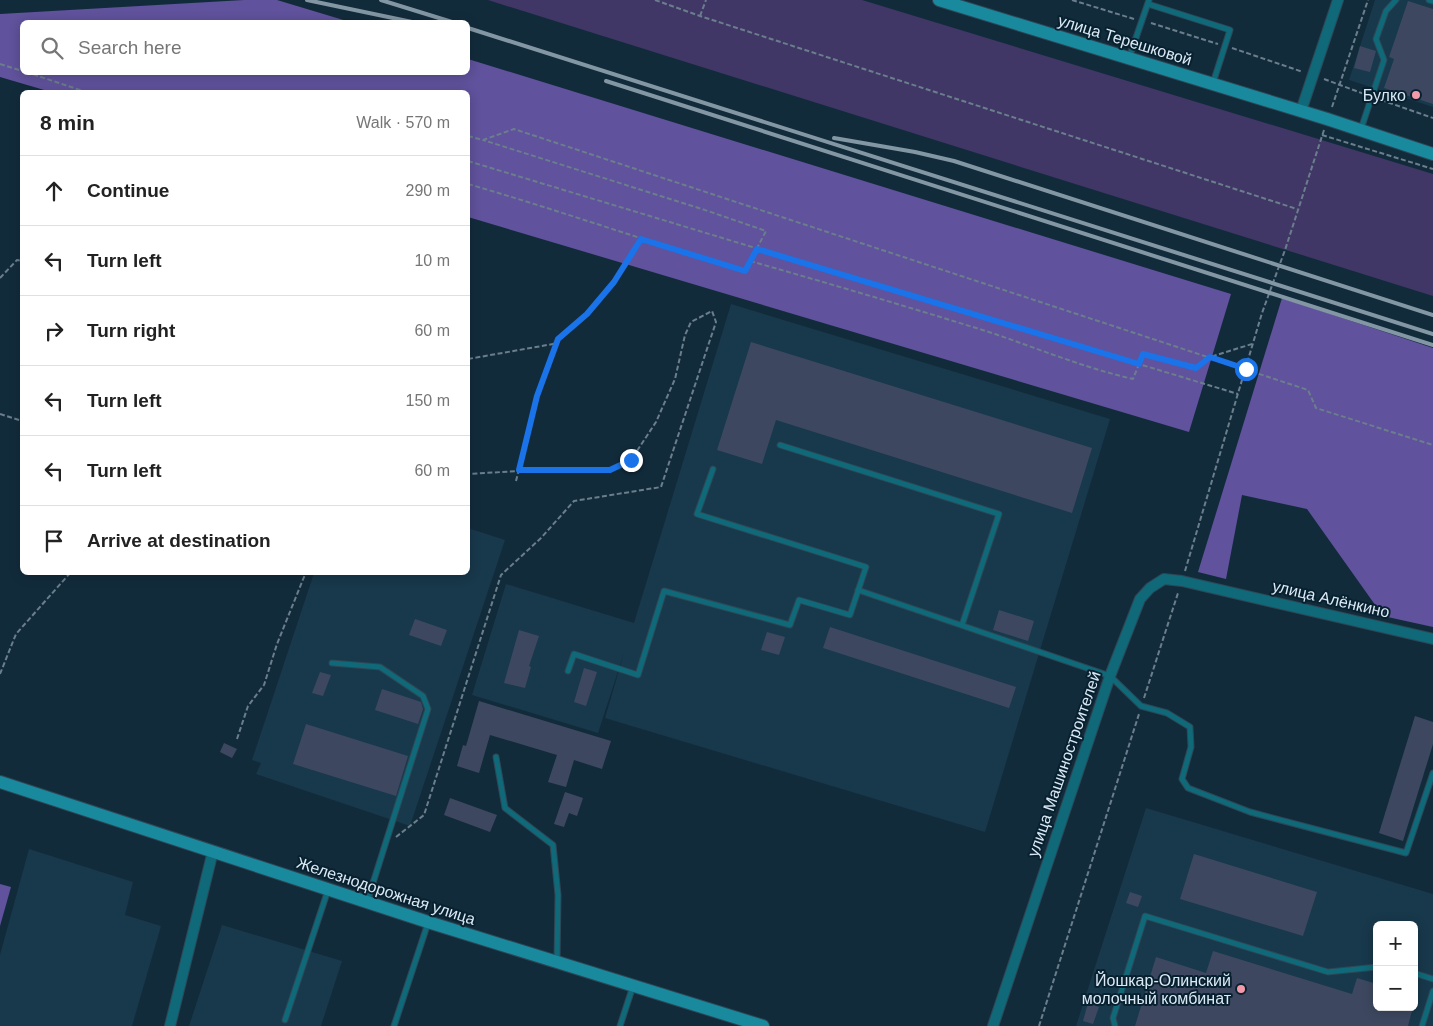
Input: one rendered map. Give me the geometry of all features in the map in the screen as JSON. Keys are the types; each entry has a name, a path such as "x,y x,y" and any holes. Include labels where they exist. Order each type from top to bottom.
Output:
{"street":[{"path":"1338,0 1301,111 1433,154"},
{"name":"улица Терешковой","path":"944,1 1301,111"},
{"name":"улица Машиностроителей","path":"993,1026 1110,676 1140,599 1150,588 1164,579 1222,589"},
{"name":"улица Алёнкино","path":"1222,589 1433,638"},
{"name":"Железнодорожная улица","path":"0,782 428,922 763,1026"},
{"path":"170,1026 213,851"}],"lane":[{"path":"1360,130 1384,60 1376,39 1386,11 1396,0"},
{"path":"1429,0 1433,1"},
{"path":"1129,58 1148,2 1230,30 1213,84"},
{"path":"780,445 999,514 962,626"},
{"path":"568,671 574,654 638,675 664,591 790,625 799,600 850,615 866,567 697,514 713,469"},
{"path":"858,590 1110,676 1141,706 1167,713 1190,727 1191,747 1182,779 1188,788 1250,812 1406,853 1433,773"},
{"path":"332,663 380,667 423,696 428,710 366,902"},
{"path":"496,757 505,808 553,845 558,895 557,962"},
{"path":"285,1020 328,890"},
{"path":"1115,1026 1113,1018 1146,916 1328,972 1373,967"},
{"path":"394,1026 428,922"},
{"path":"1418,974 1433,979"},
{"path":"620,1026 633,986"},
{"path":"1422,1026 1433,991"}],"path":[{"path":"655,0 1298,210"},
{"path":"700,16 706,0"},
{"path":"1072,0 1225,46 1433,118"},
{"path":"0,64 20,71"},
{"path":"33,75 80,90"},
{"path":"483,140 514,129 1308,390 1316,408 1433,445"},
{"path":"1322,135 1433,170"},
{"path":"470,137 766,231 745,271 470,185"},
{"path":"470,162 1238,394"},
{"path":"470,359 553,344 587,314 609,288 641,239"},
{"path":"1039,1026 1182,581 1262,312 1285,250"},
{"path":"0,278 17,260 20,261"},
{"path":"750,261 896,303 1039,349 1102,372 1133,379 1143,354 1196,368 1210,357 1253,344"},
{"path":"384,846 424,815 500,575 541,538 574,501 661,487 716,322 712,311 691,322 685,335 675,379 656,422 631,460 610,470 519,470 470,474"},
{"path":"516,481 537,396 558,339"},
{"path":"0,414 20,420"},
{"path":"0,674 16,634 68,575"},
{"path":"237,739 248,706 264,685 277,644 305,575"}],"shaded area":[{"path":"244,0 277,0 343,20 20,20 20,75 470,75 470,60 1231,294 1189,432 470,218 470,90 44,90 0,77 0,14"},
{"path":"488,0 862,0 1433,174 1433,296"},
{"path":"1375,0 1433,0 1433,107 1349,80"},
{"path":"1282,298 1433,348 1433,627 1383,616 1307,509 1242,495 1226,579 1198,572"},
{"path":"731,304 1110,419 985,832 605,718 624,653 598,733 472,695 506,584 634,623"},
{"path":"470,529 505,540 410,826 256,774 261,763 252,760 313,575 470,575"},
{"path":"1146,808 1433,894 1433,1026 1076,1026"},
{"path":"29,849 133,882 125,915 161,926 132,1026 0,1026 0,955"},
{"path":"0,884 11,887 0,926"},
{"path":"222,925 342,961 321,1026 189,1026"}],"building":[{"path":"1408,1 1433,9 1433,104 1384,88 1394,59 1389,57"},
{"path":"1360,46 1376,51 1370,72 1354,68"},
{"path":"751,342 1092,448 1072,513 776,420 762,464 717,450"},
{"path":"999,610 1034,621 1028,641 993,630"},
{"path":"415,619 447,630 441,646 409,635"},
{"path":"830,627 1016,687 1009,708 823,648"},
{"path":"519,630 539,636 529,666 531,667 525,688 504,683"},
{"path":"767,632 785,637 779,655 761,650"},
{"path":"584,668 597,672 586,706 574,702"},
{"path":"320,672 331,675 323,696 312,693"},
{"path":"382,689 421,702 423,709 418,724 375,710"},
{"path":"479,701 611,741 602,769 574,760 566,787 548,782 557,755 490,735 479,773 457,766 463,745 466,746"},
{"path":"1415,716 1433,722 1433,744 1403,841 1379,833"},
{"path":"306,724 408,756 396,796 293,764"},
{"path":"224,743 237,749 232,758 220,752"},
{"path":"565,792 583,798 577,816 569,813 564,827 554,824"},
{"path":"450,798 497,815 490,832 444,815"},
{"path":"1194,854 1317,892 1303,936 1180,899"},
{"path":"1130,892 1142,896 1138,907 1126,903"},
{"name":"Йошкар-Олинский молочный комбинат","path":"1213,951 1352,994 1357,978 1373,983 1373,1011 1412,1011 1408,1026 1135,1026 1156,957 1206,973"},
{"path":"1088,1003 1099,1007 1093,1024 1083,1021"}],"railway":[{"path":"307,0 402,20"},
{"path":"381,0 446,20"},
{"path":"470,29 1433,334"},
{"path":"606,81 1433,345"},
{"path":"834,138 954,161 1433,315"}],"place":[{"name":"Булко","path":"1416,95"},
{"name":"Йошкар-Олинский молочный комбинат","path":"1241,989"}],"route":[{"path":"631,460 610,470 564,472 519,470 537,396 558,339 587,314 614,282 641,239 745,271 757,249 1139,364 1143,354 1196,368 1210,357 1246,369"}]}
